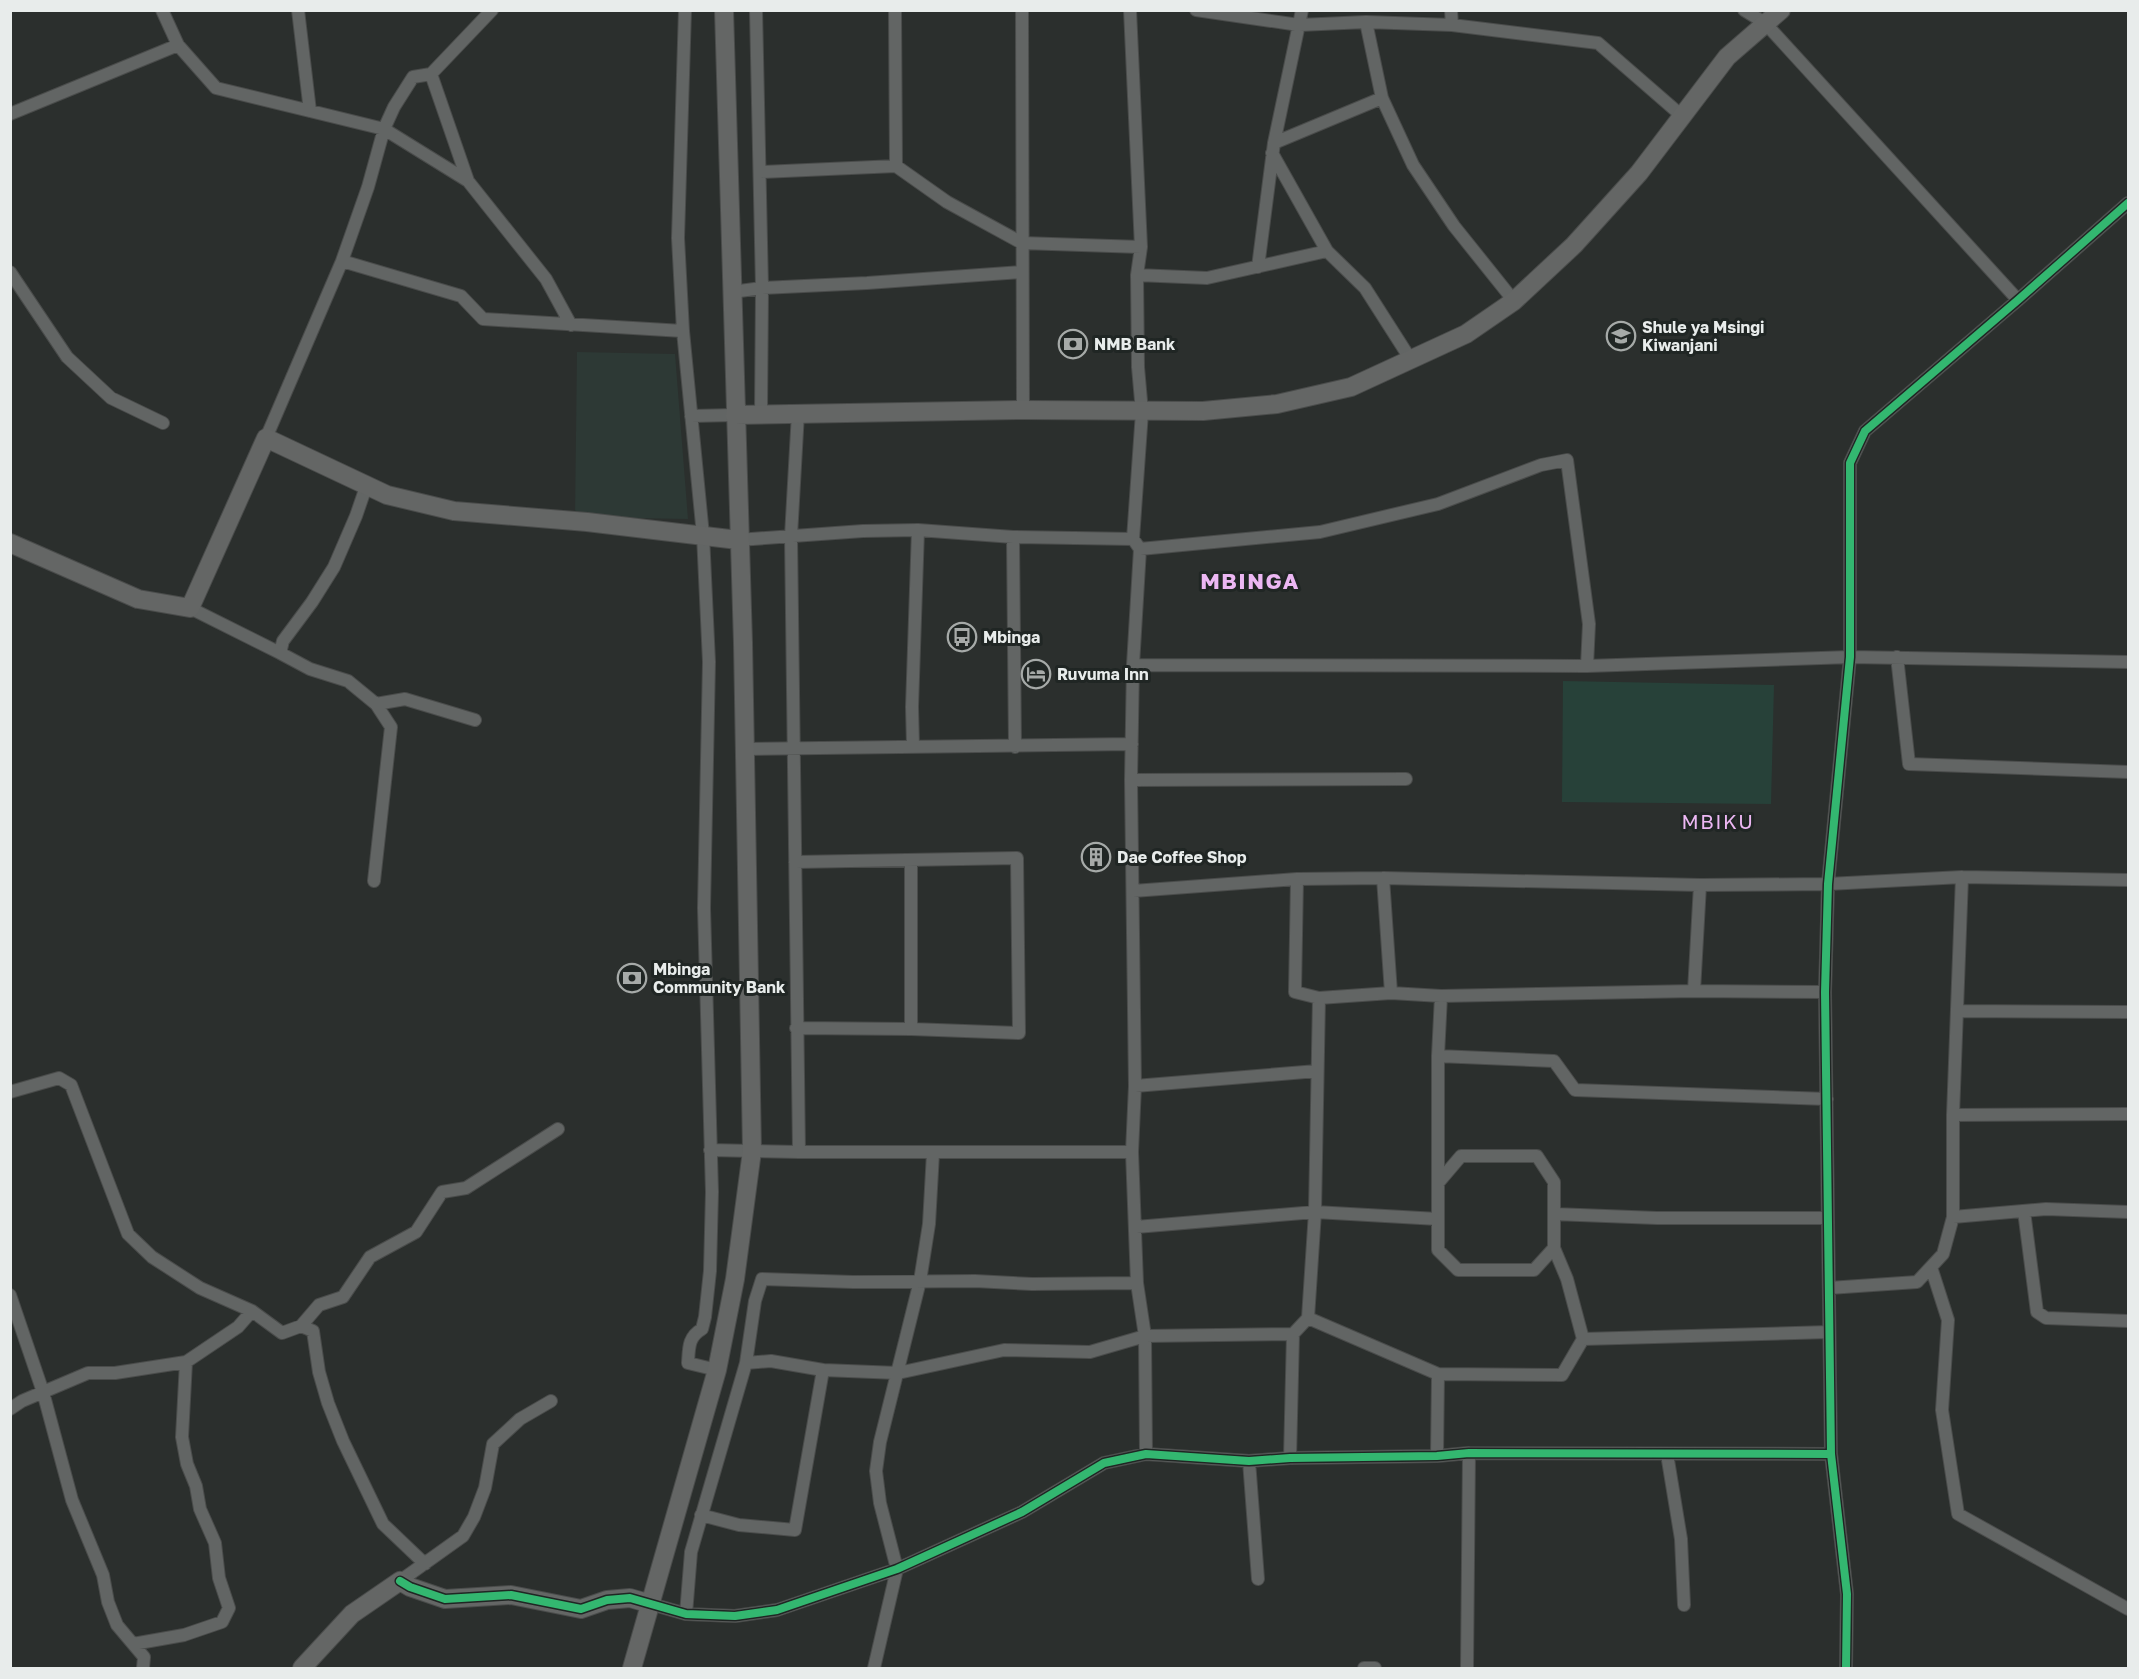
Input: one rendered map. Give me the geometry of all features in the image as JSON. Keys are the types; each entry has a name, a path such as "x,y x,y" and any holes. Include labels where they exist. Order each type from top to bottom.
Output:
{"street":[{"path":"162,10 178,45 216,88 384,129 468,181"},
{"path":"298,10 310,111"},
{"path":"190,608 342,261 368,187 384,129 394,107 413,77 431,74 492,10"},
{"path":"685,10 678,238 683,331 703,535 709,662 704,908 712,1192 710,1271 705,1317 702,1329 693,1334 689,1343 688,1363 717,1370"},
{"path":"633,1668 717,1370 735,1279 752,1151 742,643 724,10"},
{"path":"756,10 762,288 761,414"},
{"path":"895,10 896,166"},
{"path":"1022,10 1023,410"},
{"path":"1130,10 1141,247 1137,275 1138,367 1142,412 1131,744 1135,1086 1132,1152 1137,1283 1145,1336 1146,1454"},
{"path":"1196,10 1299,25 1366,22 1452,25 1598,44 1682,116"},
{"path":"1258,267 1273,148 1302,10"},
{"path":"1451,10 1452,25"},
{"path":"1744,10 1765,23 2018,300"},
{"path":"691,416 1023,410 1203,411 1277,404 1351,387 1466,334 1514,301 1574,245 1639,173 1727,57 1781,10"},
{"path":"1366,22 1382,98 1413,165 1454,226 1514,301"},
{"path":"10,114 178,45"},
{"path":"431,74 468,181 546,279 571,325"},
{"path":"1273,148 1382,98"},
{"path":"1273,148 1327,251 1365,288 1411,360"},
{"path":"760,172 896,166 947,201 1022,243 1141,247"},
{"path":"1846,1668 1847,1594 1831,1454 1826,992 1828,884 1850,657 1850,463 1865,431 2128,203"},
{"path":"1137,275 1207,278 1327,251"},
{"path":"342,261 461,296 483,319 683,331"},
{"path":"10,272 67,357 111,398 163,423"},
{"path":"732,292 762,288 1022,272"},
{"path":"798,413 791,536 799,1152"},
{"path":"266,438 387,495 454,511 587,522 738,540 863,531 918,530 1137,544 1320,532 1438,504 1541,465 1568,460 1589,624 1587,666"},
{"path":"280,653 283,641 334,567 367,484"},
{"path":"913,746 912,707 918,530"},
{"path":"1013,537 1015,747"},
{"path":"10,543 138,599 190,608 310,669 348,681 376,704 391,727 374,881"},
{"path":"1133,665 1587,666 1850,657 2128,662"},
{"path":"1897,657 1909,764 2128,772"},
{"path":"376,704 405,699 475,720"},
{"path":"744,749 1131,744"},
{"path":"1131,780 1406,779"},
{"path":"795,862 1017,858 1018,1033 796,1028"},
{"path":"911,860 911,1029"},
{"path":"1829,1288 1917,1282 1943,1254 1953,1217 1953,1115 1962,877"},
{"path":"1132,891 1297,879 1383,878 1700,885 1828,884 1962,877 2128,880"},
{"path":"1383,878 1391,993"},
{"path":"1297,879 1295,992 1319,998 1391,993 1441,996 1694,991 1826,992"},
{"path":"1694,991 1700,885"},
{"path":"1441,996 1438,1056 1438,1250 1458,1270 1534,1270 1554,1248"},
{"path":"1290,1458 1293,1334 1308,1318 1315,1212 1319,998"},
{"path":"1957,1011 2128,1012"},
{"path":"1438,1056 1554,1061 1575,1090 1827,1099"},
{"path":"1135,1086 1317,1071"},
{"path":"10,1092 59,1078 71,1085 128,1234 152,1257 200,1288 252,1311 282,1333 301,1326 319,1305 343,1297 370,1257 416,1232 442,1192 466,1188 558,1129"},
{"path":"1953,1115 2128,1114"},
{"path":"710,1150 933,1153 1132,1152"},
{"path":"874,1668 897,1569 880,1503 876,1471 880,1442 920,1281 929,1224 933,1153"},
{"path":"1308,1318 1438,1374 1562,1374 1583,1339 1567,1279 1554,1248 1554,1182 1537,1156 1461,1156 1438,1183"},
{"path":"1953,1217 2046,1209 2128,1212"},
{"path":"2024,1211 2037,1312 2046,1318 2128,1321"},
{"path":"1136,1227 1315,1212 1438,1219"},
{"path":"1554,1214 1657,1218 1828,1218"},
{"path":"1931,1267 1948,1320 1942,1410 1958,1514 2128,1609"},
{"path":"686,1614 691,1552 746,1363 755,1301 762,1279 1032,1284 1137,1283"},
{"path":"11,1300 43,1392 72,1500 103,1575 108,1602 117,1625 144,1657 142,1668"},
{"path":"10,1409 88,1373 114,1373 186,1362 238,1327 252,1311"},
{"path":"301,1326 313,1331 319,1372 328,1402 343,1441 383,1524 425,1564"},
{"path":"1583,1339 1829,1332"},
{"path":"746,1363 771,1361 823,1370 898,1373 1004,1350 1090,1352 1145,1336 1293,1334"},
{"path":"133,1644 184,1635 222,1622 229,1608 219,1578 215,1543 200,1509 182,1437 186,1362"},
{"path":"701,1515 739,1525 795,1530 823,1370"},
{"path":"1437,1456 1438,1374"},
{"path":"302,1668 352,1614 463,1536 485,1488 493,1444 520,1419 550,1401"},
{"path":"400,1581 410,1587 445,1599 511,1594 581,1609 607,1600 630,1599 686,1614 735,1616 777,1610 897,1569 1022,1512 1104,1463 1146,1454 1249,1461 1469,1454 1831,1454"},
{"path":"1467,1668 1469,1454"},
{"path":"1667,1454 1682,1539 1684,1605"},
{"path":"1249,1461 1258,1579"},
{"path":"1364,1668 1375,1668"}],"shaded area":[{"path":"577,352 675,354 688,519 575,517"}],"green space":[{"path":"1563,681 1774,685 1771,804 1562,802"}],"cycle path":[{"path":"1846,1668 1847,1594 1831,1454 1825,992 1828,884 1850,657 1850,463 1865,431 2128,203"},
{"path":"400,1581 410,1587 445,1599 511,1595 581,1609 607,1600 630,1598 686,1614 735,1616 777,1610 897,1569 1022,1512 1104,1463 1146,1454 1249,1461 1290,1458 1437,1456 1469,1453 1831,1454"}],"place":[{"name":"Shule ya Msingi Kiwanjani","path":"1621,336"},
{"name":"NMB Bank","path":"1073,344"},
{"name":"Mbinga","path":"962,637"},
{"name":"Ruvuma Inn","path":"1036,674"},
{"name":"Dae Coffee Shop","path":"1096,857"},
{"name":"Mbinga Community Bank","path":"632,978"}],"district":[{"name":"MBINGA","path":"1250,581"},
{"name":"MBIKU","path":"1718,822"}]}
